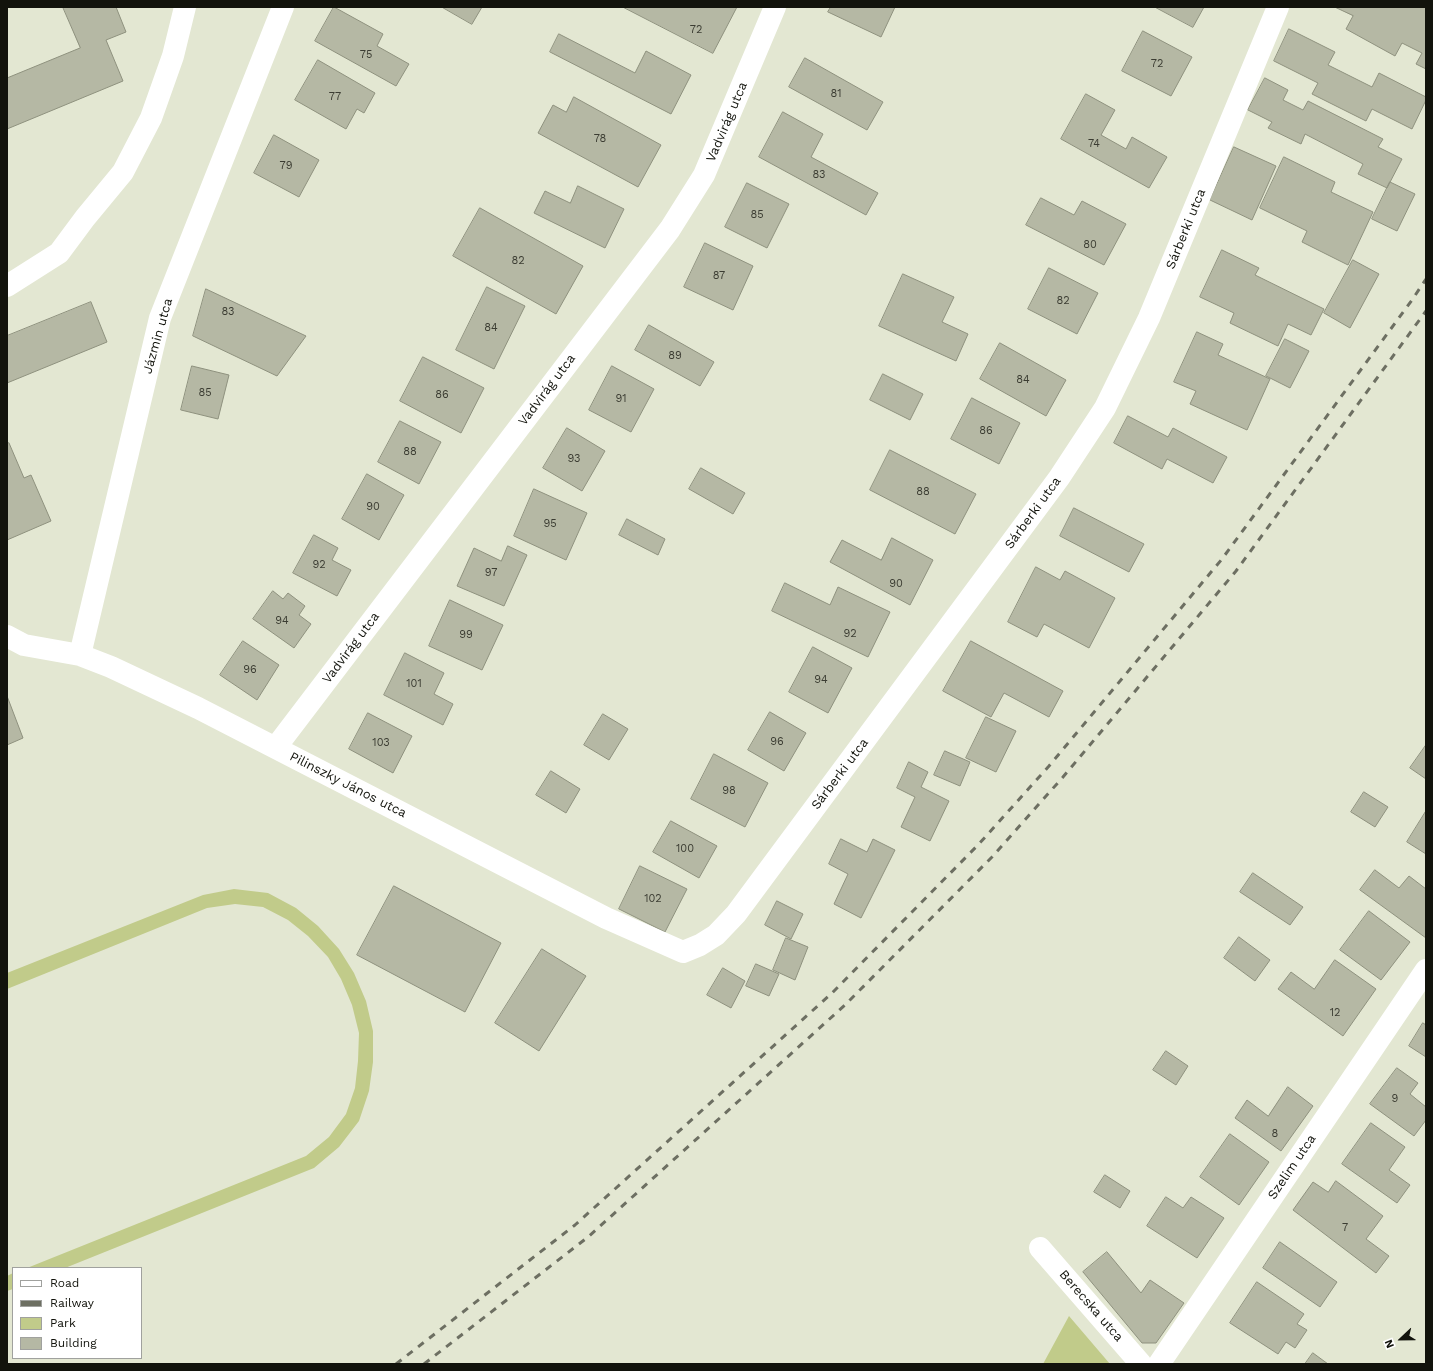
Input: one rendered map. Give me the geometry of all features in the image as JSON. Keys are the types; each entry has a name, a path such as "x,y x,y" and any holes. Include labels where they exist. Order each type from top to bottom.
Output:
{"street":[{"path":"7,286 59,253 85,218 123,172 151,118 173,56 185,7"},
{"name":"Jázmin utca","path":"80,655 160,318 282,7"},
{"name":"Vadvirág utca","path":"276,747 670,229 704,175 775,7"},
{"name":"Sárberki utca","path":"683,952 700,945 716,935 736,914 1059,478 1104,408 1148,318 1278,7"},
{"name":"Pilinszky János utca","path":"7,636 24,645 80,655 111,667 276,747 606,918 683,952"},
{"name":"Szelim utca","path":"1159,1364 1426,970"},
{"name":"Berecska utca","path":"1040,1248 1141,1364"}],"green space":[{"path":"234,889 268,893 296,908 318,926 339,949 354,973 366,1001 373,1031 373,1062 369,1091 359,1121 339,1147 314,1168 67,1267 29,1267 306,1156 329,1137 346,1114 355,1088 358,1061 359,1033 352,1005 341,979 328,957 308,936 288,920 263,907 235,904 207,908 7,989 7,973 203,895"},
{"path":"12,1274 12,1289 7,1291 7,1276"},
{"path":"1069,1316 1110,1364 1043,1364"}],"building":[{"path":"63,7 116,7 126,32 106,40 123,81 7,129 7,78 80,48"},
{"path":"334,7 383,34 377,46 409,64 396,86 315,41"},
{"path":"442,7 482,7 472,24"},
{"path":"623,7 737,7 713,53"},
{"path":"831,7 895,7 881,37 828,12"},
{"path":"1155,7 1204,7 1193,27"},
{"path":"1335,7 1426,7 1426,69 1416,64 1422,53 1402,43 1395,56 1346,29 1353,16"},
{"path":"1289,29 1335,52 1328,65 1372,87 1379,73 1426,97 1426,100 1412,129 1372,109 1366,121 1312,94 1318,83 1274,61"},
{"path":"1143,31 1192,57 1171,96 1122,71"},
{"path":"559,34 635,73 646,51 691,75 671,114 550,52"},
{"path":"805,58 883,102 867,130 789,87"},
{"path":"318,60 375,93 364,113 357,109 346,129 295,100"},
{"path":"1265,78 1288,90 1283,100 1303,110 1308,101 1383,139 1378,147 1402,159 1387,188 1358,174 1363,164 1305,134 1301,144 1268,128 1272,122 1248,110"},
{"path":"1086,94 1115,110 1101,135 1126,149 1132,137 1167,157 1149,188 1061,139"},
{"path":"574,97 661,145 638,187 538,133 553,105 566,112"},
{"path":"783,112 823,134 811,157 878,193 866,215 759,157"},
{"path":"274,135 319,160 299,197 254,173"},
{"path":"1234,147 1276,166 1252,220 1210,200"},
{"path":"1284,157 1335,182 1331,192 1373,212 1348,265 1302,242 1307,231 1260,208"},
{"path":"1390,182 1415,194 1397,231 1372,219"},
{"path":"747,183 789,204 767,248 725,227"},
{"path":"578,186 624,209 605,248 534,213 545,191 570,203"},
{"path":"1041,198 1074,215 1082,201 1126,224 1104,265 1026,225"},
{"path":"480,208 583,266 556,314 453,256"},
{"path":"705,243 753,266 733,310 684,287"},
{"path":"1222,250 1259,268 1255,275 1324,309 1311,335 1288,324 1278,346 1230,323 1234,313 1200,297"},
{"path":"1353,260 1379,274 1350,328 1324,313"},
{"path":"1049,268 1098,293 1077,334 1028,309"},
{"path":"903,274 954,297 942,322 968,334 956,361 879,326"},
{"path":"487,287 525,306 494,369 456,350"},
{"path":"206,289 306,336 277,376 193,336"},
{"path":"91,302 107,342 7,383 7,336"},
{"path":"649,325 714,362 700,386 635,350"},
{"path":"1197,332 1223,344 1218,355 1270,379 1247,430 1190,404 1196,391 1174,382"},
{"path":"1285,339 1309,351 1290,388 1266,376"},
{"path":"1000,343 1066,380 1046,416 980,379"},
{"path":"423,357 484,388 461,433 400,401"},
{"path":"192,366 229,375 218,419 181,410"},
{"path":"612,366 654,389 631,432 589,410"},
{"path":"883,374 923,394 910,420 870,400"},
{"path":"972,398 1020,423 999,464 951,439"},
{"path":"1128,416 1168,437 1173,428 1227,457 1213,483 1167,459 1162,469 1114,443"},
{"path":"400,421 441,442 419,484 378,462"},
{"path":"567,428 605,451 582,491 543,468"},
{"path":"9,443 24,478 31,475 51,521 7,540 7,444"},
{"path":"890,450 976,494 955,534 870,490"},
{"path":"701,468 745,493 733,514 689,489"},
{"path":"367,474 404,495 379,540 342,519"},
{"path":"534,489 587,513 566,560 514,536"},
{"path":"1074,508 1144,544 1129,572 1060,536"},
{"path":"627,519 665,539 658,555 619,535"},
{"path":"314,535 338,548 332,560 351,570 337,596 293,573"},
{"path":"892,538 933,560 910,605 830,562 842,540 881,560"},
{"path":"508,546 527,555 504,606 457,586 474,548 501,561"},
{"path":"1036,567 1060,580 1065,571 1115,598 1089,648 1044,624 1037,637 1008,622"},
{"path":"785,583 830,605 838,587 890,612 868,657 772,611"},
{"path":"273,591 283,599 288,593 305,606 299,615 311,624 294,648 253,619"},
{"path":"450,600 503,625 482,670 429,646"},
{"path":"243,641 279,665 257,700 220,675"},
{"path":"971,641 1063,691 1049,717 1004,693 991,717 943,691"},
{"path":"813,647 852,668 828,713 789,692"},
{"path":"405,653 444,673 434,694 453,704 443,725 384,695"},
{"path":"7,696 23,738 7,745"},
{"path":"770,712 806,733 784,771 748,750"},
{"path":"368,713 412,736 393,773 349,749"},
{"path":"603,714 628,729 609,760 584,745"},
{"path":"986,717 1016,731 996,772 966,758"},
{"path":"1426,745 1426,779 1410,768"},
{"path":"945,751 970,762 960,786 934,775"},
{"path":"714,754 768,783 745,827 691,799"},
{"path":"909,762 928,772 921,787 949,801 930,841 901,827 915,797 897,788"},
{"path":"551,771 580,789 566,813 536,795"},
{"path":"1364,792 1388,807 1375,827 1351,812"},
{"path":"1426,811 1426,854 1407,842"},
{"path":"671,821 717,846 699,878 653,852"},
{"path":"841,839 867,852 873,839 895,850 861,918 834,904 848,874 829,864"},
{"path":"640,866 687,889 665,932 619,909"},
{"path":"1375,870 1399,888 1409,876 1426,889 1426,938 1360,890"},
{"path":"1253,873 1303,907 1290,925 1240,892"},
{"path":"394,886 501,943 465,1012 357,955"},
{"path":"777,901 803,914 791,939 765,925"},
{"path":"1369,911 1410,942 1381,980 1340,950"},
{"path":"1239,937 1270,960 1255,981 1224,958"},
{"path":"786,938 808,947 795,980 773,970"},
{"path":"542,949 586,976 539,1051 495,1023"},
{"path":"1335,960 1376,989 1343,1036 1278,989 1291,972 1314,989"},
{"path":"756,964 779,974 769,996 746,986"},
{"path":"723,968 745,981 731,1008 707,995"},
{"path":"1423,1023 1426,1025 1426,1057 1409,1046"},
{"path":"1166,1051 1188,1066 1176,1085 1153,1070"},
{"path":"1397,1068 1418,1083 1410,1094 1426,1107 1426,1120 1414,1136 1370,1104"},
{"path":"1288,1087 1313,1106 1281,1151 1235,1118 1247,1100 1268,1116"},
{"path":"1371,1123 1405,1147 1389,1170 1410,1185 1397,1203 1342,1164"},
{"path":"1230,1134 1269,1162 1239,1205 1200,1177"},
{"path":"1105,1175 1130,1191 1120,1208 1094,1192"},
{"path":"1336,1181 1383,1216 1366,1239 1389,1256 1376,1273 1293,1210 1313,1182 1328,1192"},
{"path":"1166,1197 1183,1208 1191,1197 1224,1218 1197,1258 1147,1226"},
{"path":"1280,1242 1337,1282 1320,1307 1263,1268"},
{"path":"1107,1252 1141,1293 1150,1280 1184,1303 1156,1343 1142,1343 1083,1272"},
{"path":"1257,1282 1304,1314 1297,1324 1307,1330 1295,1348 1286,1342 1278,1354 1230,1323"},
{"path":"1313,1353 1328,1364 1305,1364"}],"railway":[{"path":"396,1364 575,1225 832,993 978,845 1049,766 1222,559 1426,279"},
{"path":"424,1364 588,1237 845,1005 992,857 1063,777 1236,571 1426,311"}]}
